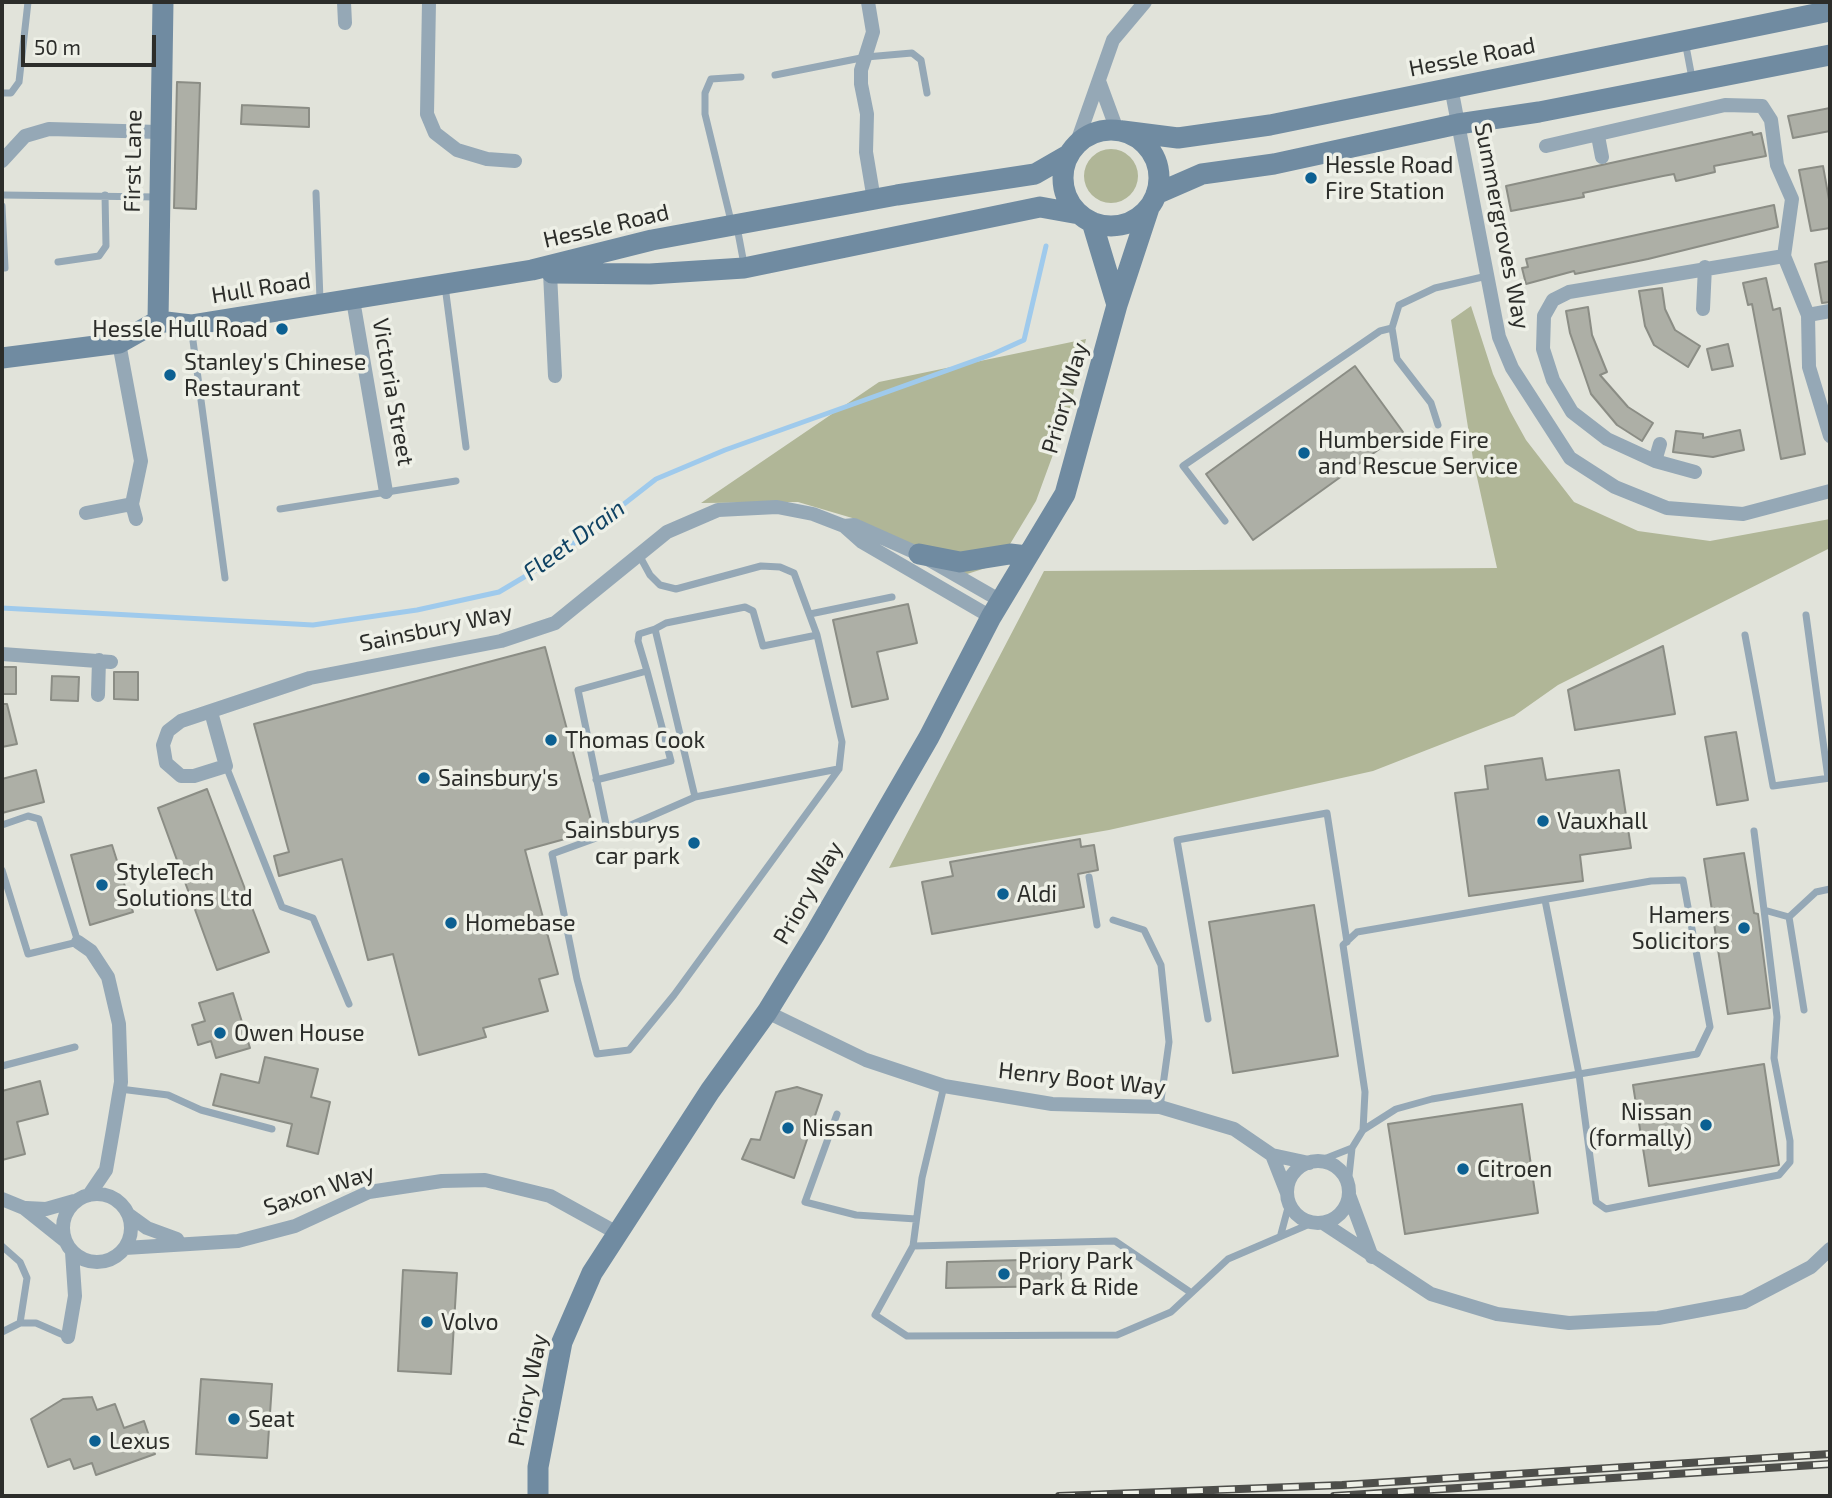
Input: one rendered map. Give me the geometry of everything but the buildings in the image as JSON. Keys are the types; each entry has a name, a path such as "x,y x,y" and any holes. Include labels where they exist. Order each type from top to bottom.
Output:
{"street":[{"name":"First Lane","path":"158,321 163,2"},
{"path":"344,2 345,23"},
{"path":"429,2 427,114 435,134 457,150 487,159 515,161"},
{"path":"868,2 873,32 861,84 867,114 866,152 874,200"},
{"path":"1117,305 1085,218 1069,202 1063,186 1063,171 1113,40 1145,2"},
{"name":"Hessle Road","path":"1120,130 1178,138 1270,125 1830,11"},
{"path":"1085,218 1107,226 1123,224 1137,218 1152,201 1202,174 1274,164 1458,124 1539,112 1830,55"},
{"path":"1099,81 1120,130"},
{"name":"Summergroves Way","path":"1451,87 1499,337 1512,368 1570,458 1615,487 1667,508 1743,514 1830,491"},
{"path":"1546,146 1725,105 1762,106 1771,120 1777,165 1792,199 1784,256 1808,315 1809,366 1830,436"},
{"path":"2,161 25,136 49,129 159,132"},
{"path":"1073,149 1102,130 1120,130 1138,138 1149,149 1157,163 1159,178 1152,201"},
{"path":"1598,136 1601,158"},
{"name":"Hessle Road","path":"541,272 652,240 1035,174 1073,149"},
{"name":"Priory Way","path":"538,1496 538,1467 562,1342 592,1273 710,1091 767,1012 929,737 996,609 1065,494 1117,305 1152,201"},
{"name":"Hessle Road","path":"541,272 650,274 744,268 1040,207 1085,218"},
{"path":"1695,472 1655,461 1607,439 1572,412 1553,380 1543,349 1542,322 1553,300 1569,292 1705,267 1784,256"},
{"path":"1703,309 1705,267"},
{"path":"541,272 555,376"},
{"name":"Hull Road","path":"158,321 191,326 541,272"},
{"name":"Victoria Street","path":"354,300 386,492"},
{"path":"1808,315 1830,311"},
{"path":"2,358 119,343 158,321"},
{"path":"119,343 141,461 132,504 136,519"},
{"path":"1655,461 1660,444"},
{"path":"86,513 132,504"},
{"name":"Sainsbury Way","path":"211,712 310,678 500,641 555,623 667,531 718,510 777,508 813,514 844,526 860,527 919,554 996,609"},
{"name":"Sainsbury Way","path":"844,526 862,542 996,609"},
{"path":"919,554 960,562 1010,554 1027,556"},
{"path":"2,654 105,661 98,695"},
{"path":"211,712 226,766 194,776 181,776 170,768 164,757 165,737 174,725 211,712"},
{"path":"2,1199 24,1208 83,1260 97,1263 109,1261 125,1248 131,1228 129,1215 114,1198 106,1170 120,1090 119,1024 108,977 91,951 78,942"},
{"name":"Henry Boot Way","path":"767,1012 866,1060 944,1086 1052,1104 1160,1107 1234,1129 1272,1155"},
{"path":"1372,1257 1349,1190 1338,1168 1272,1155 1288,1199 1303,1219 1317,1223 1431,1294 1497,1314 1570,1323 1658,1318 1744,1302 1811,1267 1830,1249"},
{"path":"1288,1199 1293,1174 1314,1162"},
{"path":"75,1296 65,1216 106,1170"},
{"name":"Saxon Way","path":"125,1248 238,1241 295,1226 369,1192 452,1181 485,1180 550,1196 617,1233"},
{"path":"1317,1223 1341,1214 1349,1190"},
{"path":"24,1208 64,1206 83,1197 114,1198"},
{"name":"Saxon Way","path":"129,1215 147,1228 192,1243"},
{"path":"68,1337 75,1296 85,1272 97,1263"}],"lane":[{"path":"2,93 11,93 19,82 27,2"},
{"path":"1685,41 1693,82"},
{"path":"775,75 866,57 912,53 922,60 927,93"},
{"path":"741,77 711,79 705,93 705,114 744,268"},
{"path":"316,193 320,306"},
{"path":"2,195 159,197"},
{"path":"58,262 99,256 106,246 105,195"},
{"path":"2,206 5,268 2,268"},
{"path":"1438,425 1431,403 1396,359 1392,328 1399,305 1436,288 1487,276"},
{"path":"444,285 466,447"},
{"path":"191,326 225,578"},
{"path":"1225,521 1183,466 1380,331 1392,328"},
{"path":"280,509 456,481"},
{"path":"638,553 650,575 660,585 676,589 761,566 780,567 794,573 817,635 842,742 839,769 674,995 629,1050 597,1054 577,979 552,854 608,834 695,797 839,769"},
{"path":"810,614 892,597"},
{"path":"596,780 671,761 638,641 639,634 666,623 745,607 754,611 763,646 817,635"},
{"path":"1745,635 1773,786 1829,778 1806,615"},
{"path":"655,629 695,797"},
{"path":"608,834 578,690 647,671"},
{"path":"226,766 282,907 313,918 349,1004"},
{"path":"1208,1019 1177,840 1327,813 1347,942"},
{"path":"2,825 28,816 38,819 78,942 28,954 2,870"},
{"path":"1545,900 1579,1074 1596,1202 1601,1208 1779,1175 1785,1170 1792,1153 1774,1058 1777,1017 1754,831"},
{"path":"1089,877 1097,925"},
{"path":"1349,1190 1352,1148 1363,1130 1396,1109 1432,1099 1697,1054 1710,1027 1683,880 1651,881 1357,932 1343,945 1365,1092 1363,1130"},
{"path":"1789,917 1815,891 1830,889"},
{"path":"1764,910 1789,917"},
{"path":"1789,917 1804,1010"},
{"path":"1113,920 1144,930 1161,965 1169,1042 1160,1107"},
{"path":"2,1066 75,1047"},
{"path":"944,1086 922,1178 913,1246 875,1315 907,1336 1117,1335 1171,1312 1189,1292 1228,1259 1263,1246 1281,1234 1317,1223"},
{"path":"120,1090 168,1095 201,1111 272,1129"},
{"path":"837,1114 805,1202 856,1215 916,1219"},
{"path":"1314,1162 1352,1148"},
{"path":"1281,1234 1288,1199"},
{"path":"913,1246 1115,1241 1189,1292"},
{"path":"2,1246 20,1262 27,1278 20,1322"},
{"path":"2,1332 20,1322 36,1323 68,1337"}],"green space":[{"path":"1111,149 1130,157 1138,176 1130,195 1111,203 1092,195 1084,176 1092,157"},
{"path":"1471,306 1493,374 1510,411 1526,440 1574,502 1638,531 1710,541 1830,519 1830,548 1558,685 1514,716 1373,771 1109,830 889,868 1044,571 1497,568 1473,459 1451,320"},
{"path":"1086,339 1070,408 1036,501 998,564 961,576 859,520 798,502 701,503 879,382"}],"waterway":[{"name":"Fleet Drain","path":"2,608 313,625 417,610 499,592 551,561 656,479 725,450 993,354 1024,340 1046,246"}],"railway":[{"path":"1059,1496 1342,1485 1830,1454"},
{"path":"1334,1496 1830,1464"}],"place":[{"name":"Hessle Road Fire Station","path":"1311,178"},
{"name":"Hessle Hull Road","path":"282,329"},
{"name":"Stanley's Chinese Restaurant","path":"170,375"},
{"name":"Humberside Fire and Rescue Service","path":"1304,453"},
{"name":"Thomas Cook","path":"551,740"},
{"name":"Sainsbury's","path":"424,778"},
{"name":"Vauxhall","path":"1543,821"},
{"name":"Sainsburys car park","path":"694,843"},
{"name":"StyleTech Solutions Ltd","path":"102,885"},
{"name":"Aldi","path":"1003,894"},
{"name":"Homebase","path":"451,923"},
{"name":"Hamers Solicitors","path":"1744,928"},
{"name":"Owen House","path":"220,1033"},
{"name":"Nissan (formally)","path":"1706,1125"},
{"name":"Nissan","path":"788,1128"},
{"name":"Citroen","path":"1463,1169"},
{"name":"Priory Park Park & Ride","path":"1004,1274"},
{"name":"Volvo","path":"427,1322"},
{"name":"Seat","path":"234,1419"},
{"name":"Lexus","path":"95,1441"}]}
